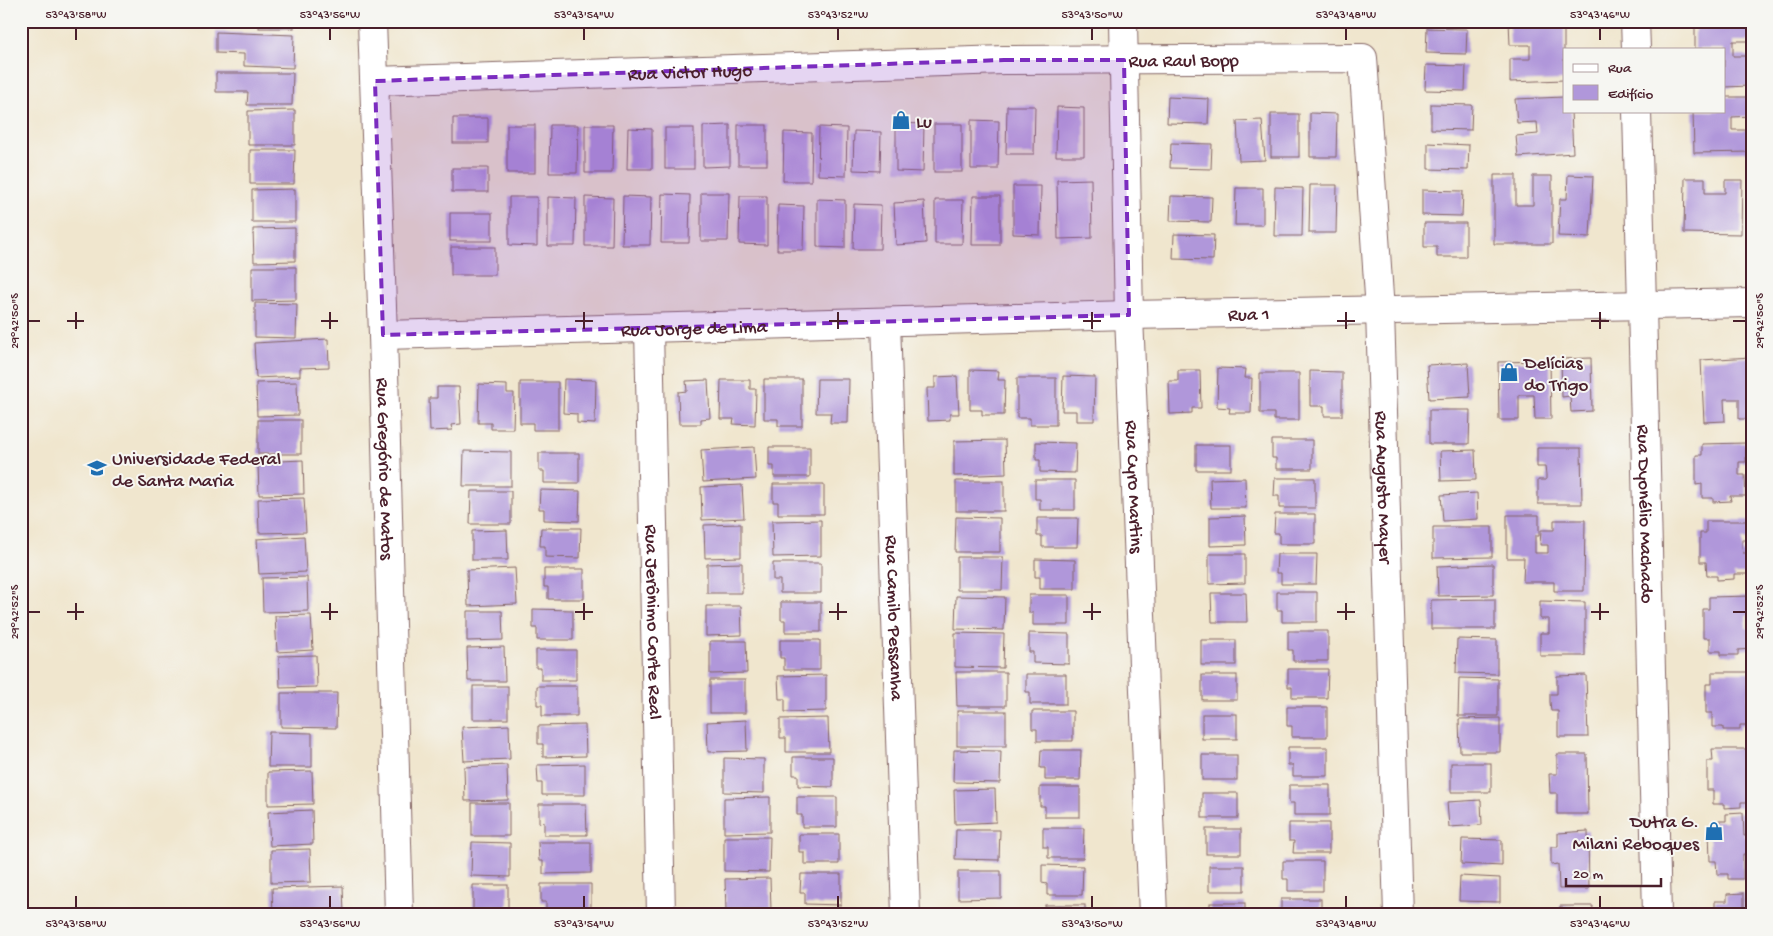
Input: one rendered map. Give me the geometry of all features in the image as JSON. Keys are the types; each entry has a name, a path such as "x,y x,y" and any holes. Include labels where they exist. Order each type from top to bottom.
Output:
{"street":[{"name":"Rua Gregório de Matos","path":"372,21 383,335 399,915"},
{"name":"Rua Cyro Martins","path":"1123,21 1129,315 1153,915"},
{"path":"1636,21 1636,48"},
{"name":"Rua Raul Bopp","path":"1004,60 1363,58"},
{"name":"Rua Augusto Mayer","path":"1363,58 1380,311 1398,915"},
{"name":"Rua Victor Hugo","path":"375,81 1004,60"},
{"name":"Rua Dyonélio Machado","path":"1637,112 1657,915"},
{"name":"Rua 1","path":"1005,320 1129,315 1642,306 1752,302"},
{"name":"Rua Jorge de Lima","path":"383,335 1005,320"},
{"name":"Rua Camilo Pessanha","path":"886,322 906,915"},
{"name":"Rua Jerônimo Corte Real","path":"649,328 661,915"}],"highlighted area":[{"path":"1004,60 1124,60 1129,315 383,335 375,81"}],"building":[{"path":"259,21 294,21 294,28 259,28"},
{"path":"1509,21 1564,21 1563,80 1510,82 1510,59 1530,59 1530,45 1510,45"},
{"path":"1695,21 1749,21 1749,41 1733,41 1733,56 1750,56 1750,86 1726,87 1726,48 1695,48"},
{"path":"1427,28 1467,29 1466,54 1426,53"},
{"path":"216,32 294,35 293,68 244,66 244,54 216,53"},
{"path":"1426,65 1466,66 1465,91 1425,90"},
{"path":"216,73 293,73 292,105 247,105 248,92 216,92"},
{"path":"1168,97 1209,99 1208,124 1167,123"},
{"path":"1563,97 1563,112 1571,112 1573,153 1518,157 1516,136 1538,134 1537,122 1517,123 1515,99"},
{"path":"1726,97 1752,97 1752,116 1732,117 1732,130 1751,130 1752,152 1694,153 1693,112 1726,112"},
{"path":"1431,104 1472,105 1471,130 1431,129"},
{"path":"1007,106 1035,106 1034,154 1006,154"},
{"path":"1057,107 1084,108 1084,156 1056,156"},
{"path":"295,110 295,145 248,145 248,111"},
{"path":"1310,113 1337,114 1336,157 1310,157"},
{"path":"1271,114 1299,114 1299,157 1271,157"},
{"path":"453,118 488,118 488,143 453,143"},
{"path":"971,120 999,121 998,169 971,169"},
{"path":"1262,120 1265,160 1239,161 1237,121"},
{"path":"896,123 924,124 923,172 896,171"},
{"path":"934,124 962,124 962,172 934,172"},
{"path":"507,125 535,125 535,173 507,173"},
{"path":"550,125 578,125 577,173 549,173"},
{"path":"585,125 613,125 612,173 585,173"},
{"path":"730,125 730,166 703,167 703,126"},
{"path":"738,125 767,125 767,165 738,165"},
{"path":"819,127 847,128 846,176 818,175"},
{"path":"628,128 652,129 652,169 627,169"},
{"path":"665,128 694,128 694,169 665,169"},
{"path":"854,131 881,132 880,171 853,170"},
{"path":"784,132 812,133 811,181 783,181"},
{"path":"1171,143 1212,144 1211,169 1170,168"},
{"path":"1428,143 1469,145 1468,170 1428,169"},
{"path":"250,150 295,150 294,184 250,184"},
{"path":"452,168 488,168 488,192 452,192"},
{"path":"1494,175 1516,175 1516,205 1533,205 1533,176 1552,176 1552,244 1494,244"},
{"path":"1568,175 1593,176 1590,237 1558,236 1560,199 1567,199"},
{"path":"1685,178 1705,178 1705,193 1725,193 1725,180 1742,180 1741,234 1684,233"},
{"path":"1091,179 1092,238 1058,239 1057,180"},
{"path":"1310,185 1337,185 1336,233 1309,233"},
{"path":"1013,186 1041,186 1040,235 1013,234"},
{"path":"1275,187 1303,188 1302,236 1274,236"},
{"path":"1236,188 1263,188 1263,225 1235,225"},
{"path":"295,189 295,222 252,222 252,190"},
{"path":"1422,190 1463,191 1462,216 1422,215"},
{"path":"701,193 729,193 728,241 701,241"},
{"path":"662,194 690,195 689,243 661,243"},
{"path":"623,196 651,197 650,245 622,245"},
{"path":"740,196 767,196 767,245 739,244"},
{"path":"973,196 1000,196 1000,245 972,245"},
{"path":"1171,196 1212,197 1211,222 1170,221"},
{"path":"509,197 537,197 537,246 509,245"},
{"path":"548,197 576,198 575,246 548,246"},
{"path":"585,197 613,198 612,246 585,246"},
{"path":"817,199 845,200 845,248 817,247"},
{"path":"935,200 963,200 962,244 935,244"},
{"path":"924,201 926,243 896,245 894,203"},
{"path":"854,204 881,205 880,249 853,249"},
{"path":"778,205 804,206 803,250 777,250"},
{"path":"450,213 492,213 492,241 450,241"},
{"path":"1424,223 1466,223 1466,257 1437,257 1437,247 1424,247"},
{"path":"295,228 295,261 254,262 253,229"},
{"path":"1174,234 1214,235 1213,260 1173,259"},
{"path":"451,247 495,247 495,275 451,275"},
{"path":"252,267 296,267 296,300 252,301"},
{"path":"255,303 297,304 296,338 255,337"},
{"path":"328,339 329,367 300,368 300,376 256,378 254,343"},
{"path":"1752,357 1752,419 1739,419 1739,399 1724,399 1725,421 1704,422 1701,360"},
{"path":"1591,358 1592,411 1571,412 1570,396 1562,397 1561,359"},
{"path":"1550,361 1551,419 1535,419 1534,395 1519,395 1519,420 1499,420 1498,362"},
{"path":"1468,363 1470,397 1429,399 1427,365"},
{"path":"1218,368 1246,369 1245,378 1252,378 1251,413 1229,413 1230,408 1217,407"},
{"path":"970,370 999,371 998,380 1005,380 1004,415 982,415 982,410 970,410"},
{"path":"1178,370 1200,370 1201,408 1192,408 1192,413 1170,414 1169,381 1178,381"},
{"path":"1310,371 1342,372 1342,416 1324,416 1324,406 1310,406"},
{"path":"1260,373 1299,373 1299,420 1274,420 1274,413 1260,413"},
{"path":"957,376 959,414 950,414 950,420 928,421 927,388 935,388 935,377"},
{"path":"1063,376 1095,377 1094,421 1076,421 1076,411 1062,411"},
{"path":"1017,378 1056,378 1056,425 1030,425 1030,418 1017,418"},
{"path":"564,379 596,380 595,424 577,423 577,414 563,413"},
{"path":"764,379 802,379 802,426 778,426 778,419 764,419"},
{"path":"817,379 849,379 848,423 830,423 831,413 816,413"},
{"path":"708,380 710,418 701,419 701,424 679,424 678,392 687,391 686,381"},
{"path":"721,380 750,380 750,389 756,389 755,425 733,424 734,419 720,419"},
{"path":"297,382 298,415 257,416 256,383"},
{"path":"520,382 558,382 558,430 533,430 533,423 520,423"},
{"path":"479,384 507,385 507,393 514,393 513,429 491,429 491,423 478,423"},
{"path":"437,387 459,387 461,424 451,425 452,430 430,431 429,398 437,398"},
{"path":"1429,410 1470,410 1469,444 1429,444"},
{"path":"258,420 301,420 301,454 258,454"},
{"path":"1005,440 1006,474 954,476 954,441"},
{"path":"1272,440 1312,440 1312,469 1276,469 1276,458 1272,458"},
{"path":"1036,442 1076,443 1075,473 1040,472 1040,460 1036,460"},
{"path":"1746,443 1746,462 1739,462 1739,475 1745,475 1746,496 1730,496 1731,501 1713,502 1713,498 1702,498 1702,484 1696,485 1696,455 1702,455 1702,444"},
{"path":"1196,445 1231,445 1231,470 1196,470"},
{"path":"754,447 756,479 703,482 701,450"},
{"path":"769,447 810,447 810,477 774,477 774,466 769,466"},
{"path":"1537,448 1581,448 1582,504 1538,504 1538,480 1546,480 1546,475 1545,467 1537,467"},
{"path":"1475,450 1476,480 1441,481 1440,451"},
{"path":"464,451 511,452 511,486 463,486"},
{"path":"539,453 579,453 579,483 544,483 544,471 539,471"},
{"path":"303,460 304,494 259,495 258,462"},
{"path":"1245,478 1246,508 1211,508 1210,479"},
{"path":"1275,478 1315,478 1315,508 1279,508 1279,496 1274,496"},
{"path":"1035,480 1075,480 1075,510 1040,510 1040,499 1035,499"},
{"path":"956,481 1004,481 1004,511 956,511"},
{"path":"773,484 824,484 824,514 778,514 778,502 773,502"},
{"path":"742,485 744,518 702,520 701,487"},
{"path":"540,490 580,491 579,521 544,520 544,509 539,509"},
{"path":"471,491 511,491 511,524 470,524"},
{"path":"1477,493 1478,519 1443,521 1441,495"},
{"path":"304,498 306,532 259,533 258,499"},
{"path":"1275,514 1315,514 1315,544 1279,544 1279,533 1274,533"},
{"path":"1507,515 1539,515 1539,536 1535,536 1535,553 1548,553 1548,545 1540,545 1541,530 1554,530 1554,520 1585,520 1584,591 1554,591 1554,582 1523,582 1524,558 1507,558"},
{"path":"1245,516 1246,545 1210,546 1210,517"},
{"path":"956,517 1000,518 1000,552 955,552"},
{"path":"1037,518 1078,518 1077,547 1042,547 1042,536 1037,536"},
{"path":"821,520 821,556 773,557 772,521"},
{"path":"1706,521 1750,521 1750,540 1742,540 1742,547 1743,553 1749,553 1750,574 1734,574 1734,579 1717,580 1717,576 1707,576 1706,562 1700,562 1700,533 1706,533"},
{"path":"741,524 741,557 705,558 704,525"},
{"path":"1433,527 1492,527 1492,557 1433,558"},
{"path":"541,528 581,528 580,558 545,557 545,546 540,546"},
{"path":"507,530 508,560 472,560 472,531"},
{"path":"304,536 306,572 259,574 257,539"},
{"path":"1209,554 1245,554 1245,583 1209,584"},
{"path":"1277,554 1317,554 1316,584 1281,584 1281,573 1276,573"},
{"path":"957,557 1003,557 1002,590 957,590"},
{"path":"1035,559 1075,560 1075,589 1040,589 1040,577 1035,577"},
{"path":"742,563 742,593 707,593 707,564"},
{"path":"773,563 821,563 821,593 780,593 780,580 773,580"},
{"path":"1493,564 1493,595 1438,596 1437,566"},
{"path":"515,568 517,604 468,606 467,570"},
{"path":"544,569 584,569 584,599 548,599 548,587 544,587"},
{"path":"307,577 308,611 263,612 262,578"},
{"path":"1277,592 1317,592 1317,622 1282,622 1282,610 1277,610"},
{"path":"1211,593 1246,593 1247,622 1212,622"},
{"path":"1029,595 1069,595 1069,625 1033,625 1033,613 1029,613"},
{"path":"956,596 1005,597 1004,630 955,629"},
{"path":"1752,596 1752,615 1746,616 1746,628 1752,628 1752,649 1738,650 1738,655 1721,655 1721,651 1710,651 1710,638 1703,638 1703,609 1709,609 1709,597"},
{"path":"1495,599 1495,629 1431,629 1431,600"},
{"path":"1540,601 1585,602 1585,656 1540,656 1540,633 1549,633 1549,619 1540,619"},
{"path":"781,602 821,602 821,632 785,632 785,620 781,620"},
{"path":"706,606 741,606 742,635 706,636"},
{"path":"533,609 573,610 573,640 537,640 537,628 533,628"},
{"path":"467,611 502,611 503,640 467,641"},
{"path":"311,615 313,650 277,652 275,616"},
{"path":"1288,631 1328,631 1328,661 1293,661 1293,650 1288,650"},
{"path":"955,633 1004,634 1003,668 955,667"},
{"path":"1029,633 1069,634 1069,664 1033,663 1033,652 1029,652"},
{"path":"1457,639 1497,640 1497,674 1456,673"},
{"path":"780,640 820,640 820,670 784,670 784,658 780,658"},
{"path":"1201,640 1236,640 1236,665 1201,665"},
{"path":"710,641 746,641 747,673 710,674"},
{"path":"504,647 505,681 468,681 467,648"},
{"path":"536,650 576,650 576,680 541,680 541,668 536,668"},
{"path":"316,655 317,687 280,688 279,656"},
{"path":"1288,669 1328,669 1327,698 1292,698 1292,687 1288,687"},
{"path":"956,672 1006,672 1006,706 957,706"},
{"path":"1712,672 1752,672 1752,691 1748,691 1748,704 1752,703 1752,725 1740,725 1740,730 1723,730 1723,727 1712,727 1712,713 1706,713 1706,684 1712,684"},
{"path":"1026,674 1066,674 1066,704 1030,704 1030,692 1026,692"},
{"path":"826,675 826,711 785,712 785,699 779,699 778,676"},
{"path":"1202,675 1237,675 1237,700 1202,700"},
{"path":"1586,675 1588,737 1558,737 1558,711 1551,711 1550,702 1550,694 1557,694 1557,676"},
{"path":"1459,678 1498,679 1498,716 1458,716"},
{"path":"710,680 745,680 745,713 710,713"},
{"path":"473,686 508,686 508,719 473,719"},
{"path":"537,686 577,686 577,716 542,716 542,705 537,705"},
{"path":"281,693 337,693 336,728 281,727"},
{"path":"1287,707 1327,707 1327,737 1292,737 1292,726 1287,726"},
{"path":"957,711 1006,711 1006,746 957,746"},
{"path":"1032,711 1073,711 1073,741 1037,741 1037,729 1032,729"},
{"path":"1202,714 1237,714 1237,739 1202,739"},
{"path":"828,718 829,752 786,752 786,738 780,738 780,719"},
{"path":"1500,718 1500,752 1460,752 1459,719"},
{"path":"746,720 747,751 708,752 707,722"},
{"path":"509,725 510,759 464,761 462,727"},
{"path":"585,725 586,756 543,757 543,744 538,744 538,726"},
{"path":"269,732 312,733 312,767 268,767"},
{"path":"1288,747 1328,747 1328,776 1293,776 1293,765 1288,765"},
{"path":"1712,749 1752,749 1752,768 1749,768 1750,781 1752,781 1752,802 1741,802 1741,807 1724,808 1724,804 1713,804 1713,790 1707,790 1707,761 1713,761"},
{"path":"954,750 1001,751 1000,783 953,782"},
{"path":"1041,750 1081,750 1080,780 1045,780 1045,768 1040,768"},
{"path":"1557,754 1587,754 1588,814 1557,814 1557,793 1550,793 1549,774 1557,774"},
{"path":"1202,755 1237,755 1237,780 1202,780"},
{"path":"793,757 833,757 833,787 798,786 798,775 793,775"},
{"path":"724,758 764,759 764,793 724,792"},
{"path":"1451,763 1491,763 1491,792 1451,792"},
{"path":"585,764 585,795 542,795 542,783 538,783 537,765"},
{"path":"507,765 508,800 465,801 464,767"},
{"path":"312,771 313,804 268,805 268,772"},
{"path":"1289,785 1330,785 1330,815 1294,815 1294,803 1289,803"},
{"path":"1040,787 1080,787 1080,817 1045,817 1045,806 1040,806"},
{"path":"995,789 996,822 955,824 954,790"},
{"path":"1202,793 1238,793 1238,818 1202,818"},
{"path":"770,797 770,832 724,833 724,798"},
{"path":"797,797 837,797 837,827 802,827 802,815 797,815"},
{"path":"1481,800 1482,825 1449,827 1447,802"},
{"path":"472,803 509,803 509,836 472,836"},
{"path":"539,804 586,804 587,835 544,835 544,822 539,823"},
{"path":"312,810 313,844 270,846 268,812"},
{"path":"1743,813 1744,836 1752,835 1752,854 1743,854 1743,879 1728,879 1728,874 1717,874 1716,861 1710,861 1709,831 1714,831 1714,821 1726,821 1726,814"},
{"path":"1289,823 1329,823 1329,853 1293,853 1294,841 1289,841"},
{"path":"1043,828 1084,828 1083,858 1048,858 1048,847 1043,847"},
{"path":"1206,829 1241,829 1241,854 1206,854"},
{"path":"956,830 1000,830 999,860 955,859"},
{"path":"1588,831 1589,889 1559,889 1558,864 1551,865 1551,847 1558,847 1558,833"},
{"path":"799,834 839,834 839,864 804,864 804,852 799,852"},
{"path":"724,837 770,837 769,872 724,871"},
{"path":"1462,839 1502,840 1502,866 1461,864"},
{"path":"472,842 510,843 510,877 471,876"},
{"path":"538,842 591,842 591,873 543,874 543,861 539,861"},
{"path":"310,849 311,882 271,883 271,850"},
{"path":"1283,861 1323,861 1323,891 1288,891 1288,879 1283,879"},
{"path":"1042,865 1083,866 1082,895 1047,895 1047,884 1042,883"},
{"path":"1209,866 1244,866 1244,891 1209,891"},
{"path":"958,871 1001,871 1001,898 958,899"},
{"path":"801,874 841,874 841,905 805,904 805,893 800,893"},
{"path":"1460,876 1500,878 1500,902 1459,901"},
{"path":"770,878 771,910 726,911 725,879"},
{"path":"541,884 591,884 591,914 546,914 546,902 541,902"},
{"path":"473,885 508,885 508,910 473,910"},
{"path":"343,886 344,915 273,915 272,888"},
{"path":"1744,893 1744,915 1710,915 1710,911 1715,911 1715,901 1727,901 1727,894"},
{"path":"1281,899 1321,899 1321,915 1281,915"},
{"path":"1210,903 1245,903 1245,915 1210,915"},
{"path":"1045,905 1085,905 1085,915 1045,915"},
{"path":"1560,906 1593,906 1592,915 1560,915"},
{"path":"961,913 996,913 996,915 961,915"}],"place":[{"name":"Lu","path":"901,120"},
{"name":"Delícias do Trigo","path":"1509,372"},
{"name":"Universidade Federal de Santa Maria","path":"97,468"},
{"name":"Dutra G. Milani Reboques","path":"1714,831"}]}
